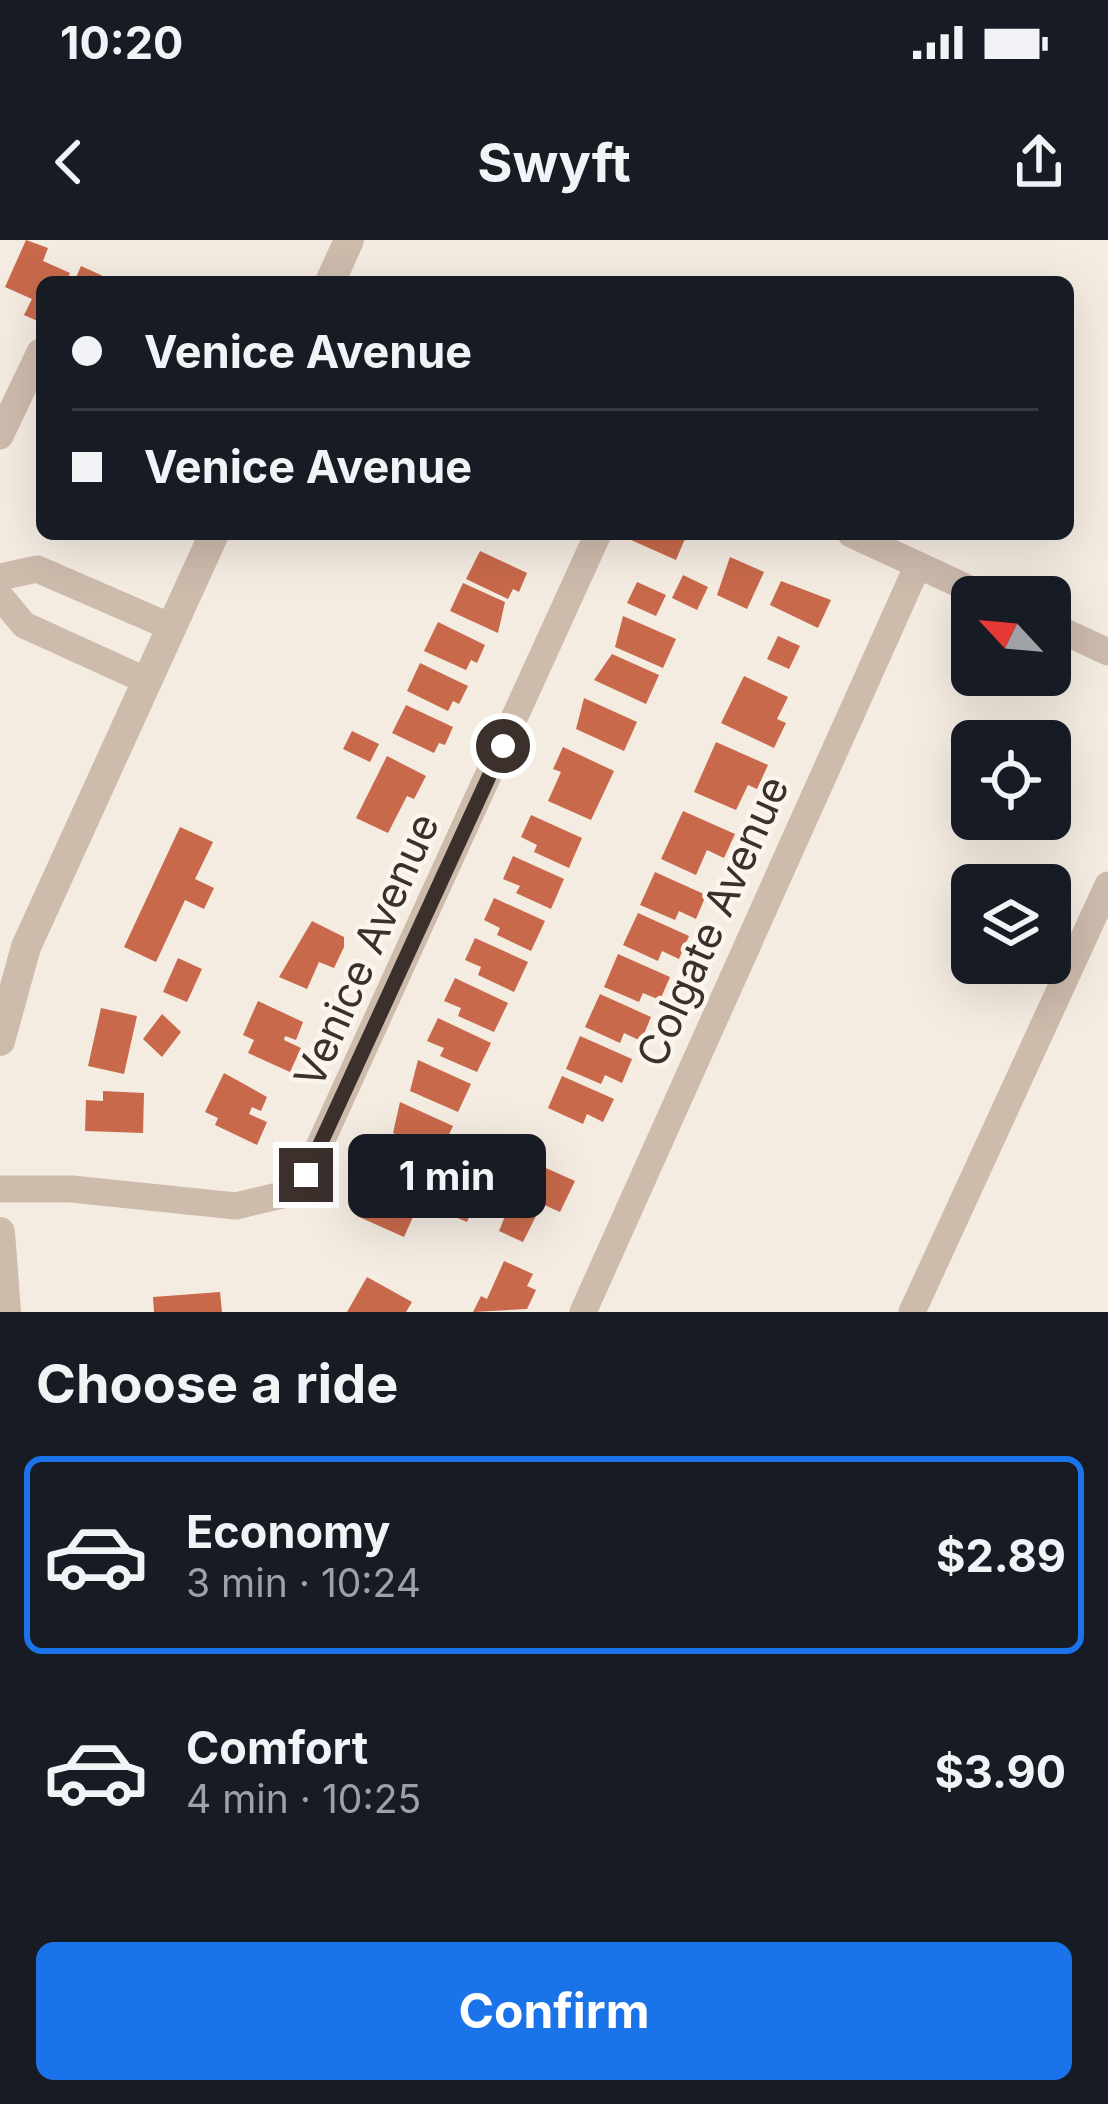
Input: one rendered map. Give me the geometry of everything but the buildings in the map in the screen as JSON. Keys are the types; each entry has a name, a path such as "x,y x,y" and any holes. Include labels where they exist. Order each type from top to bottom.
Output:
{"street":[{"path":"333,276 349,240"},
{"path":"0,436 36,360"},
{"path":"0,1041 26,947 211,540"},
{"name":"Venice Avenue","path":"0,1189 72,1189 236,1206 286,1194 306,1175 595,540"},
{"path":"864,540 951,581"},
{"name":"Colgate Avenue","path":"583,1312 918,566"},
{"path":"0,577 38,569 171,627"},
{"path":"0,596 24,625 147,681"},
{"path":"1071,635 1108,652"},
{"path":"912,1312 1108,885"},
{"path":"0,1232 6,1312"}],"route":[{"path":"306,1175 320,1155 503,746"}]}
